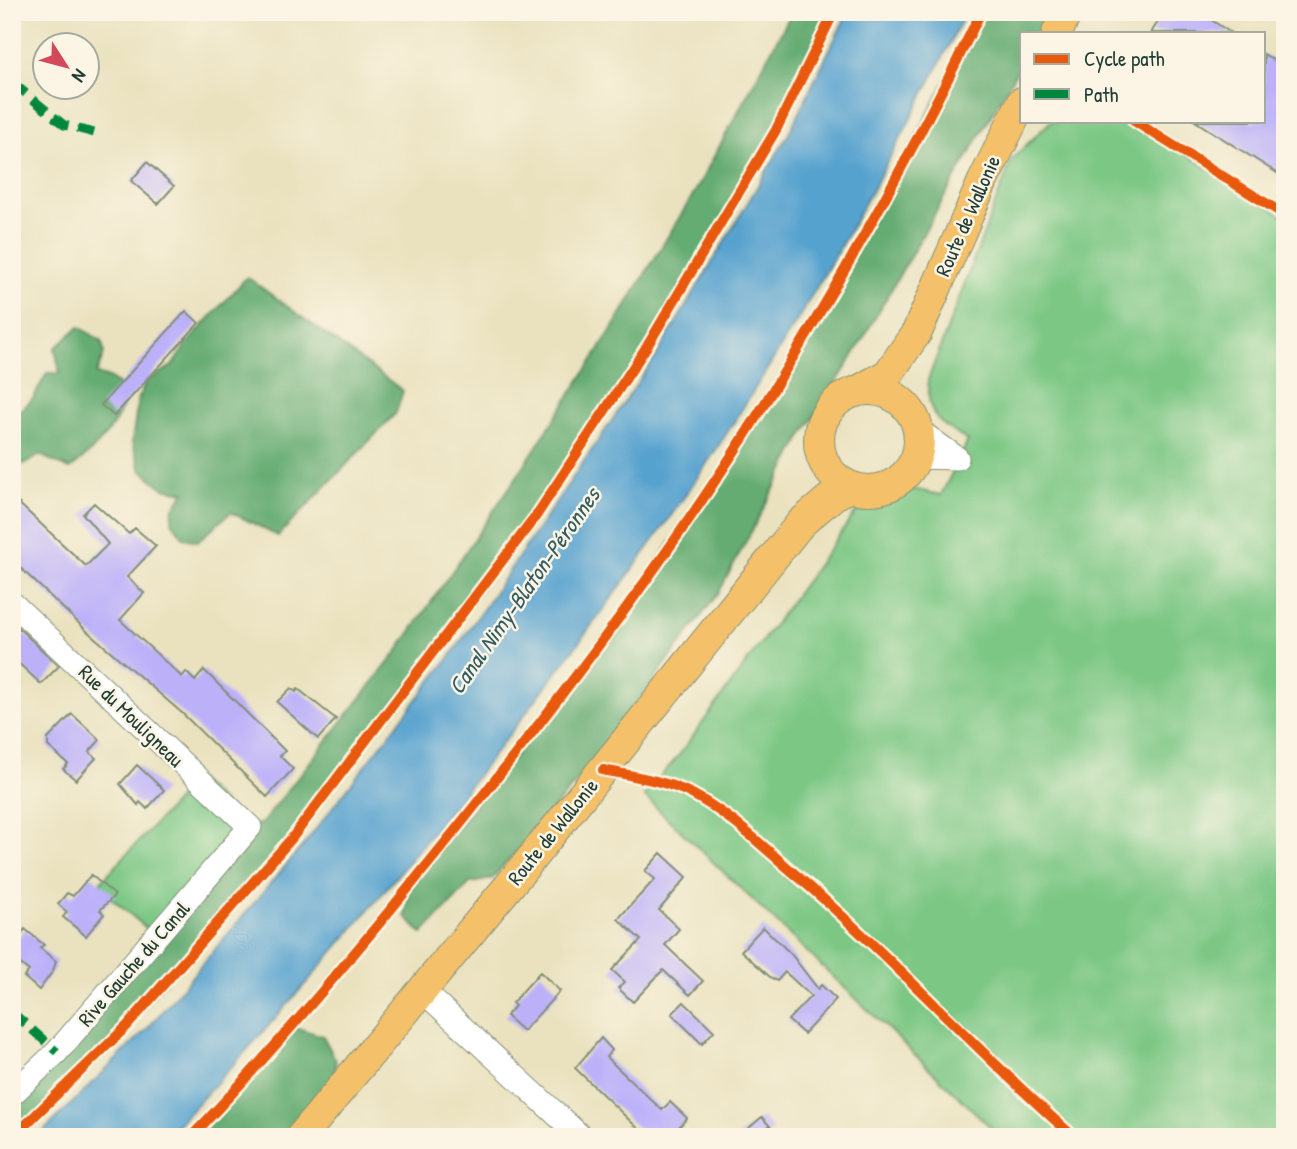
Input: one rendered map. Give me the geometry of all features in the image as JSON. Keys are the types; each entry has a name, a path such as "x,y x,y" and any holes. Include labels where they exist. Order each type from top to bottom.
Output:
{"main road":[{"path":"1057,32 1067,12"},
{"name":"Route de Wallonie","path":"917,332 983,181 1020,106"},
{"path":"801,523 819,487 823,420 832,406 888,374 917,332"},
{"path":"820,452 837,478 850,487 882,489 897,482 916,435 907,383 917,332"},
{"path":"856,392 870,390 895,397 916,435"},
{"path":"801,523 834,495 850,487"},
{"name":"Route de Wallonie","path":"300,1137 423,991 801,523"}],"street":[{"name":"Rue du Mouligneau","path":"12,603 250,827"},
{"name":"Rive Gauche du Canal","path":"12,1094 57,1052 250,827"},
{"path":"423,991 582,1137"}],"green space":[{"path":"792,12 834,12 776,130 649,343 536,516 292,838 127,1026 12,1137 12,1094 250,827 262,823 397,652 600,349 696,190"},
{"path":"981,12 1047,12 1037,32 1020,32 1020,65 849,363 802,436 719,592 585,772 492,879 470,883 422,934 405,916 410,886 521,748 643,582 744,437 854,255"},
{"path":"1050,122 1135,122 1285,217 1285,1137 1001,1137 644,796 680,754 857,511 890,503 913,489 941,495 968,441 936,418 930,403 928,380 1012,159"},
{"path":"247,277 403,391 396,413 278,536 231,512 198,541 184,538 172,522 173,509 185,492 163,488 141,470 132,442 138,400 146,381 172,366 187,343"},
{"path":"79,327 102,341 104,354 96,374 114,381 122,392 122,405 116,420 93,449 70,469 40,455 27,463 12,465 12,411 23,409 34,397 47,373 60,373 55,348"},
{"path":"197,779 250,827 157,937 97,886"},
{"path":"294,1027 323,1036 336,1061 330,1103 301,1137 191,1137"}],"water":[{"name":"Canal Nimy-Blaton-Péronnes","path":"848,12 966,12 832,261 774,358 681,502 521,720 424,843 324,963 166,1137 38,1137 149,1027 305,843 453,653 658,353 788,135"}],"building":[{"path":"1164,12 1199,12 1229,32 1152,32"},
{"path":"1266,55 1285,68 1285,178 1197,122 1266,122"},
{"path":"147,162 174,186 158,204 131,181"},
{"path":"186,311 199,323 114,416 101,405"},
{"path":"12,497 86,566 108,544 83,514 94,503 129,534 135,528 156,546 127,577 144,593 120,620 182,677 186,672 195,681 204,670 285,751 280,756 293,769 267,797 182,713 87,631 12,560"},
{"path":"12,622 59,666 41,684 12,657"},
{"path":"291,688 296,692 298,689 336,719 318,739 277,702"},
{"path":"72,714 100,740 89,752 96,758 76,780 63,769 68,764 48,746 48,739"},
{"path":"137,765 164,790 147,809 140,802 138,805 120,784"},
{"path":"661,853 687,877 659,910 679,929 665,945 703,981 690,995 663,970 633,1002 618,988 625,982 612,970 641,940 618,919 655,879 645,871"},
{"path":"91,875 115,895 100,910 104,914 86,936 63,917 67,912 58,904 67,893 73,896"},
{"path":"763,927 791,954 818,989 821,985 836,999 804,1034 788,1020 811,996 785,972 777,981 770,977 741,951"},
{"path":"25,929 44,945 40,948 56,961 53,971 39,990 24,977 29,971 12,957 12,945"},
{"path":"540,972 560,991 523,1031 506,1016 515,1006 512,1003"},
{"path":"684,1002 714,1031 702,1044 672,1014"},
{"path":"601,1038 612,1050 606,1057 662,1110 670,1102 687,1118 679,1127 689,1137 647,1137 575,1068"},
{"path":"762,1117 773,1130 765,1137 738,1137"}],"marked path":[{"path":"12,82 64,125 94,133"},
{"path":"12,1012 57,1052"}],"cycle path":[{"path":"13,1137 127,1026 292,838 536,516 649,343 776,130 834,12"},
{"path":"191,1137 321,993 445,843 638,592 745,435 839,280 927,120 981,12"},
{"path":"1136,122 1285,215"},
{"path":"603,770 680,789 732,820 831,906 1074,1137"}]}
